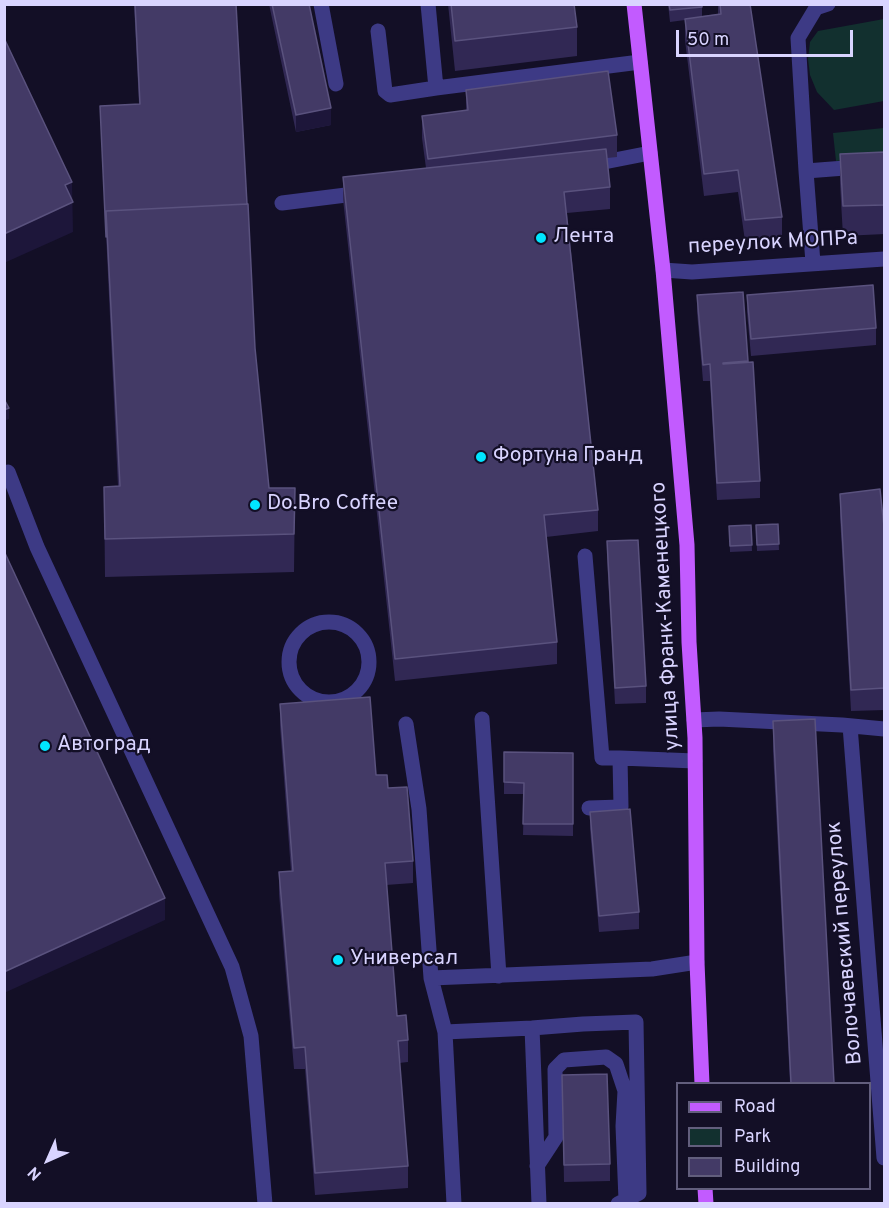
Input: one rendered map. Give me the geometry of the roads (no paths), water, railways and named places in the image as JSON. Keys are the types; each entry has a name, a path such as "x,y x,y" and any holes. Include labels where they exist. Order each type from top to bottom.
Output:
{"main road":[{"name":"улица Франк-Каменецкого","path":"634,4 663,270 687,545 689,642 694,720 697,962 702,1082"}],"street":[{"path":"321,4 336,84"},
{"path":"428,4 436,88"},
{"path":"813,263 798,38 816,8 828,4"},
{"path":"378,31 385,91 390,95 640,62"},
{"path":"569,167 651,153"},
{"path":"806,171 885,165"},
{"path":"282,203 373,192"},
{"name":"переулок МОПРа","path":"663,270 692,272 885,259"},
{"path":"8,472 38,547 232,967 251,1036 265,1203"},
{"path":"585,556 602,758 695,761"},
{"path":"330,621 343,624 355,630 363,640 368,652 369,665 366,678 359,689 349,697 324,702 300,690 292,679 289,666 290,652 295,640 304,630 316,623 330,621"},
{"path":"482,719 500,976"},
{"path":"694,720 718,719 885,729"},
{"path":"406,724 419,809 431,978 445,1032 454,1203"},
{"name":"Волочаевский переулок","path":"850,726 885,1158"},
{"path":"589,808 621,807 620,758"},
{"path":"431,978 652,969 697,962"},
{"path":"445,1032 636,1022 628,1199"},
{"path":"532,1028 539,1203"},
{"path":"537,1166 556,1137 555,1069 564,1060 606,1057 616,1064 625,1091 623,1126 628,1199"}],"place":[{"name":"Лента","path":"541,238"},
{"name":"Фортуна Гранд","path":"481,457"},
{"name":"Do.Bro Coffee","path":"255,505"},
{"name":"Автоград","path":"45,746"},
{"name":"Универсал","path":"338,960"}]}
